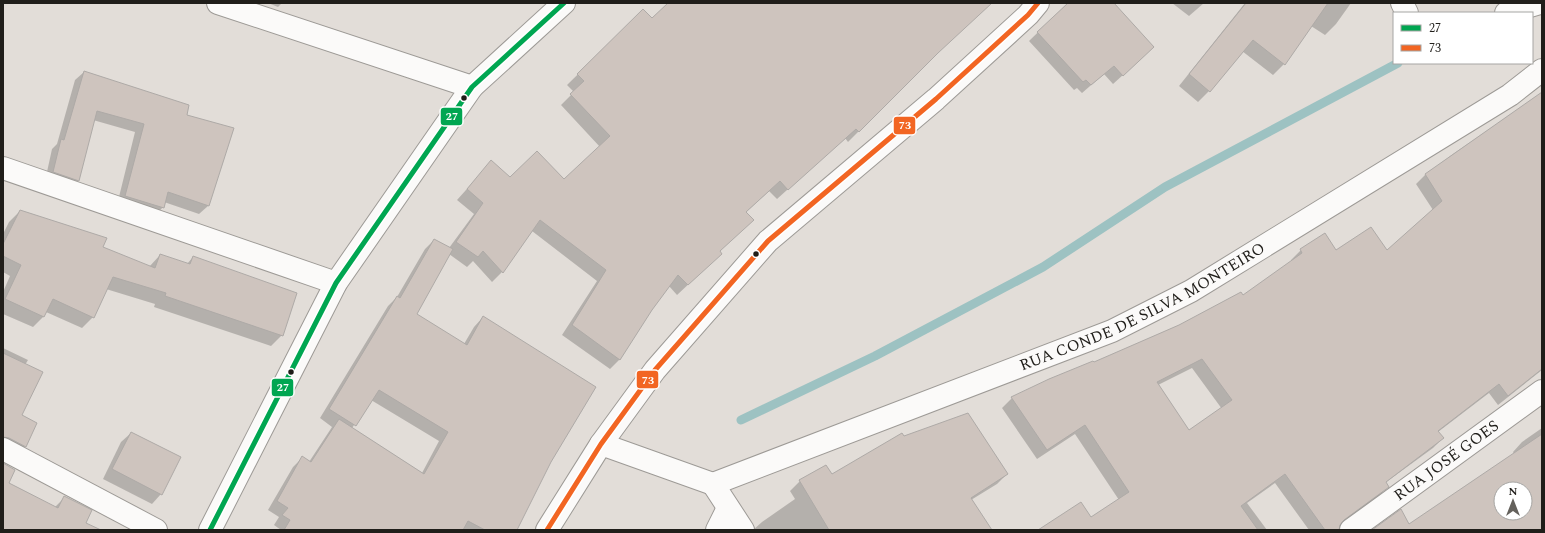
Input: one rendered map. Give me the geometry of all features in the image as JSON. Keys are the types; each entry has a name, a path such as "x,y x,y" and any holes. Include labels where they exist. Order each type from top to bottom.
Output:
{"street":[{"path":"218,3 472,87"},
{"path":"210,530 336,283 385,209 472,87 564,3"},
{"path":"547,530 601,444 655,370 768,241 936,98 1028,14 1038,3"},
{"path":"1509,12 1540,3"},
{"name":"RUA CONDE DE SILVA MONTEIRO","path":"713,484 1112,331 1198,287 1510,95 1542,70"},
{"path":"3,168 336,283"},
{"name":"RUA JOSÉ GOES","path":"1351,530 1542,391"},
{"path":"601,444 713,484 743,530"},
{"path":"3,449 156,530"},
{"path":"717,530 728,508"}],"building":[{"path":"668,3 992,3 938,53 859,132 856,129 788,190 780,181 746,212 754,220 720,251 722,254 688,285 678,275 652,310 620,360 572,325 606,270 540,220 503,273 483,251 478,257 456,242 483,203 467,189 491,160 510,177 537,151 564,179 610,136 570,94 584,81 577,74 643,9 652,18"},
{"path":"1068,3 1114,3 1154,47 1123,76 1114,66 1091,85 1086,80 1083,82 1037,32"},
{"path":"1246,3 1328,3 1285,65 1253,40 1210,92 1189,74"},
{"path":"84,71 189,105 187,115 234,128 209,206 168,192 164,208 125,196 144,124 97,111 79,181 53,172 61,139 64,140"},
{"path":"1542,92 1542,369 1508,396 1499,384 1438,431 1444,438 1386,482 1389,487 1344,520 1340,525 1339,530 1325,530 1285,474 1241,506 1258,530 1038,530 1081,502 1091,517 1129,492 1085,425 1047,450 1011,397 1049,379 1093,361 1094,362 1179,325 1241,292 1243,295 1302,253 1300,249 1325,233 1336,250 1371,227 1387,250 1442,201 1425,174","holes":["1202,359 1232,400 1189,430 1157,382"]},
{"path":"20,210 107,238 103,247 155,268 160,254 190,264 193,256 297,293 283,336 165,296 166,293 113,277 94,318 53,299 44,317 5,299 21,265 3,256 3,244"},
{"path":"434,239 453,249 417,314 467,345 483,316 596,387 551,462 517,530 485,530 468,521 463,530 284,530 290,520 282,515 288,508 277,501 302,456 311,462 339,419 424,474 448,432 379,390 356,426 329,409 397,296 400,298"},
{"path":"3,353 43,372 22,415 37,423 26,447 9,438 3,437"},
{"path":"968,413 1008,474 971,498 992,530 829,530 799,480 826,465 832,474 902,433 904,436"},
{"path":"131,432 181,457 162,495 112,469"},
{"path":"1542,434 1542,530 1372,530 1401,509 1409,524"},
{"path":"3,463 15,470 9,483 58,508 64,496 92,510 86,523 101,530 3,530"}],"waterway":[{"path":"741,420 875,356 1043,267 1165,187 1396,64"}],"transit line":[{"name":"27","path":"210,530 336,283 472,87 564,3"},
{"name":"73","path":"547,530 601,444 655,370 768,241 936,99 1028,15 1038,3"}]}
